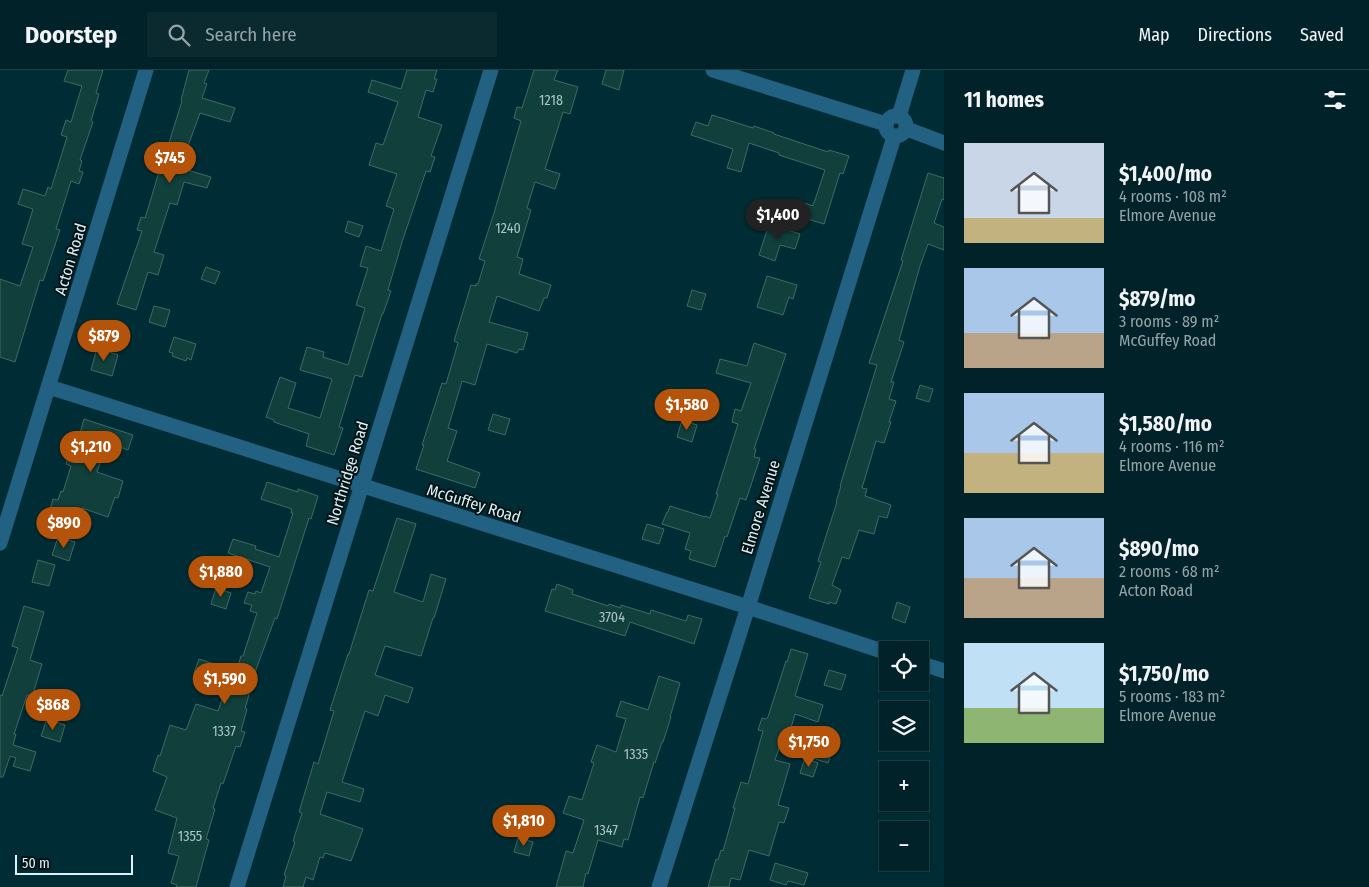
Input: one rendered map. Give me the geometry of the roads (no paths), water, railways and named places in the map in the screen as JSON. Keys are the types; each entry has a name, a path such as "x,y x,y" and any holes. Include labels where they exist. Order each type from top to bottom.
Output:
{"street":[{"name":"Acton Road","path":"0,543 146,70"},
{"name":"Northridge Road","path":"236,887 490,70"},
{"path":"713,70 896,126 944,143"},
{"name":"Elmore Avenue","path":"659,887 748,607 913,70"},
{"name":"McGuffey Road","path":"49,387 879,650"},
{"path":"929,666 944,671"}]}
